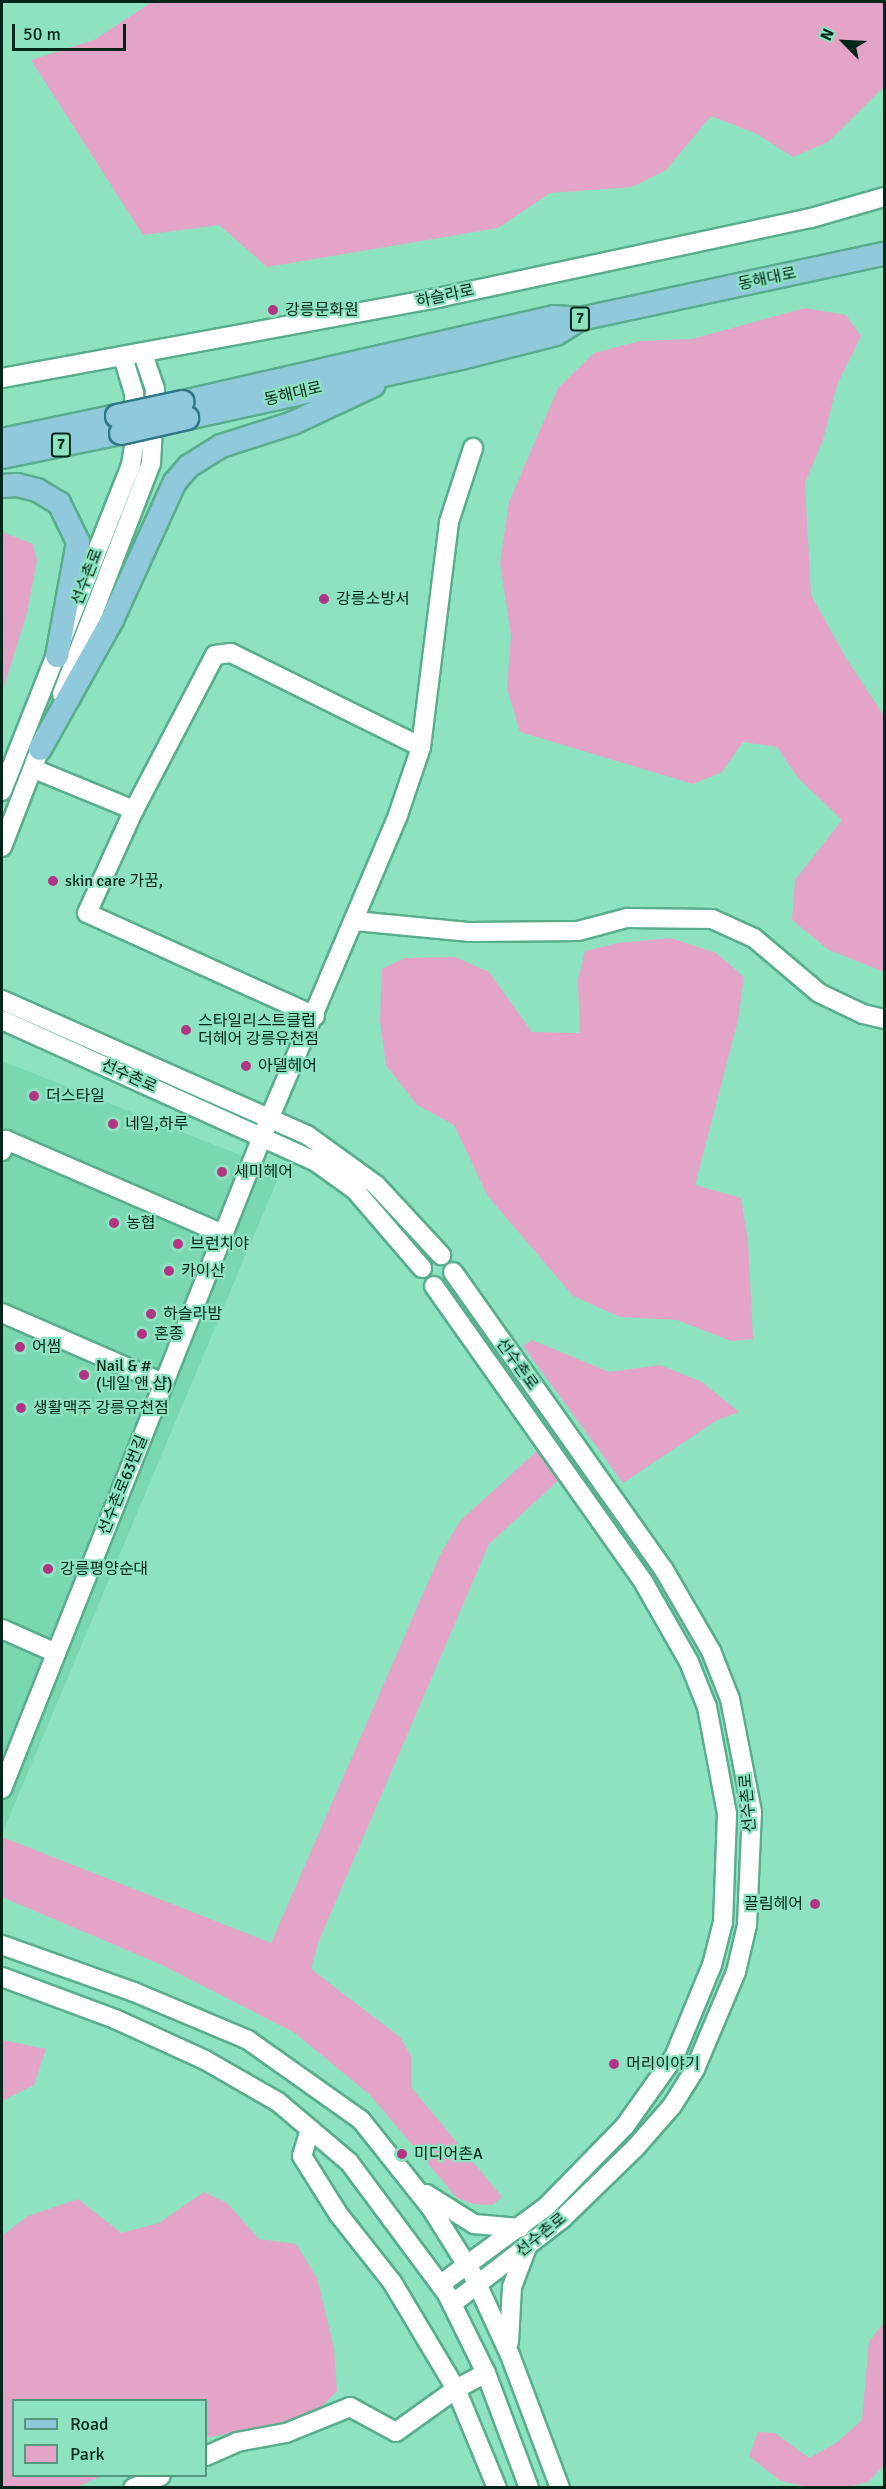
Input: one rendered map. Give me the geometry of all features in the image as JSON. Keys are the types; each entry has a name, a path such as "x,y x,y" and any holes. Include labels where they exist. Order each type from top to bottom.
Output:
{"main road":[{"name":"동해대로","path":"2,457 119,425 554,316 580,319 885,254"},
{"name":"동해대로","path":"185,410 414,366 555,334 580,319"},
{"path":"37,759 112,620 175,482 189,466 221,446 293,423 414,366"},
{"name":"동해대로","path":"2,440 119,425"},
{"path":"2,486 18,485 37,490 59,503 78,542 57,656"}],"street":[{"name":"하슬라로","path":"2,378 123,358 442,297 811,218 885,197"},
{"name":"선수촌로","path":"2,847 151,463 155,389 143,354"},
{"name":"선수촌로","path":"2,791 131,465 136,433 134,393 123,358"},
{"path":"270,1117 315,1016 398,815 421,747 449,522 473,448"},
{"path":"315,1016 87,913 134,810 215,655 231,653 421,747"},
{"path":"37,759 134,810"},
{"path":"354,921 482,932 578,931 627,918 712,919 754,938 819,993 863,1014 885,1019"},
{"name":"선수촌로","path":"2,1000 307,1135 376,1185 441,1255"},
{"name":"선수촌로","path":"2,1020 316,1162 355,1190 422,1268"},
{"name":"선수촌로63번길","path":"2,1789 270,1117"},
{"path":"4,1145 223,1234"},
{"path":"441,1255 450,1261 453,1272 446,1283 434,1286 424,1278 422,1268 429,1257 441,1255"},
{"name":"선수촌로","path":"452,2304 562,2219 636,2147 672,2106 716,2026 742,1944 751,1873 752,1812 743,1752 730,1699 711,1651 664,1569 453,1272"},
{"name":"선수촌로","path":"434,1286 644,1583 689,1662 707,1707 719,1757 727,1814 727,1872 723,1922 712,1965 693,2016 657,2083 619,2132 547,2206 441,2284"},
{"path":"2,1313 164,1383"},
{"path":"2,1629 56,1653"},
{"path":"727,1872 751,1873"},
{"path":"2,1946 134,1992 248,2040 361,2120 413,2186 478,2284 510,2355 560,2487"},
{"path":"2,1977 115,2019 205,2060 278,2102 350,2162 441,2284 486,2373 529,2487"},
{"path":"310,2129 302,2156 339,2216 392,2282 456,2389 497,2487"},
{"path":"619,2132 636,2147"},
{"path":"413,2186 474,2224 520,2228"},
{"path":"510,2355 507,2321 512,2287 528,2245"},
{"path":"207,2456 237,2442 286,2433 350,2407 396,2432 456,2389 486,2373"},
{"path":"133,2487 157,2477"}],"shaded area":[{"path":"2,1061 281,1171 2,1834"}],"green space":[{"path":"152,2 884,2 884,87 828,142 793,157 757,134 711,116 666,170 632,187 550,193 498,228 267,267 219,225 143,235 31,60 94,40"},
{"path":"805,308 846,315 861,336 837,385 823,440 805,483 811,595 846,658 884,716 884,972 829,950 792,920 795,880 842,820 798,778 777,747 743,742 722,772 693,784 520,732 507,688 511,636 500,563 509,502 558,388 594,353 640,341 692,339"},
{"path":"2,532 33,544 37,560 27,613 2,693"},
{"path":"671,938 716,953 744,977 738,1020 695,1185 741,1198 748,1241 753,1339 731,1341 677,1320 620,1317 573,1296 487,1195 454,1125 417,1105 386,1065 380,1021 382,969 405,958 455,957 489,972 532,1032 580,1033 578,980 585,951 618,943"},
{"path":"532,1340 609,1372 660,1365 702,1382 739,1412 717,1420 623,1483 523,1346"},
{"path":"538,1450 560,1479 489,1544 318,1943 311,1969 400,2037 411,2056 411,2087 502,2197 492,2205 473,2204 457,2198 370,2095 295,2033 162,1965 2,1897 2,1837 271,1943 439,1557 460,1521"},
{"path":"2,2040 46,2049 34,2085 2,2101"},
{"path":"204,2192 227,2203 259,2239 296,2244 317,2278 334,2348 337,2391 313,2416 207,2438 207,2399 12,2399 12,2477 100,2477 77,2487 2,2488 2,2236 28,2216 78,2199 121,2233 159,2223"},
{"path":"884,2322 884,2465 868,2482 847,2487 808,2487 781,2481 749,2456 758,2432 775,2433 809,2458 836,2443 862,2420 869,2342"}],"place":[{"name":"강릉문화원","path":"273,310"},
{"name":"강릉소방서","path":"324,599"},
{"name":"skin care 가꿈,","path":"53,881"},
{"name":"스타일리스트클럽 더헤어 강릉유천점","path":"186,1030"},
{"name":"아델헤어","path":"246,1066"},
{"name":"더스타일","path":"34,1096"},
{"name":"네일,하루","path":"113,1124"},
{"name":"세미헤어","path":"222,1172"},
{"name":"농협","path":"114,1223"},
{"name":"브런치야","path":"178,1244"},
{"name":"카이산","path":"169,1271"},
{"name":"하슬라밤","path":"151,1314"},
{"name":"혼종","path":"142,1334"},
{"name":"어썸","path":"20,1347"},
{"name":"Nail & # (네일 앤 샵)","path":"84,1375"},
{"name":"생활맥주 강릉유천점","path":"21,1408"},
{"name":"강릉평양순대","path":"48,1569"},
{"name":"끌림헤어","path":"815,1904"},
{"name":"머리이야기","path":"614,2064"},
{"name":"미디어촌A","path":"402,2154"}]}
